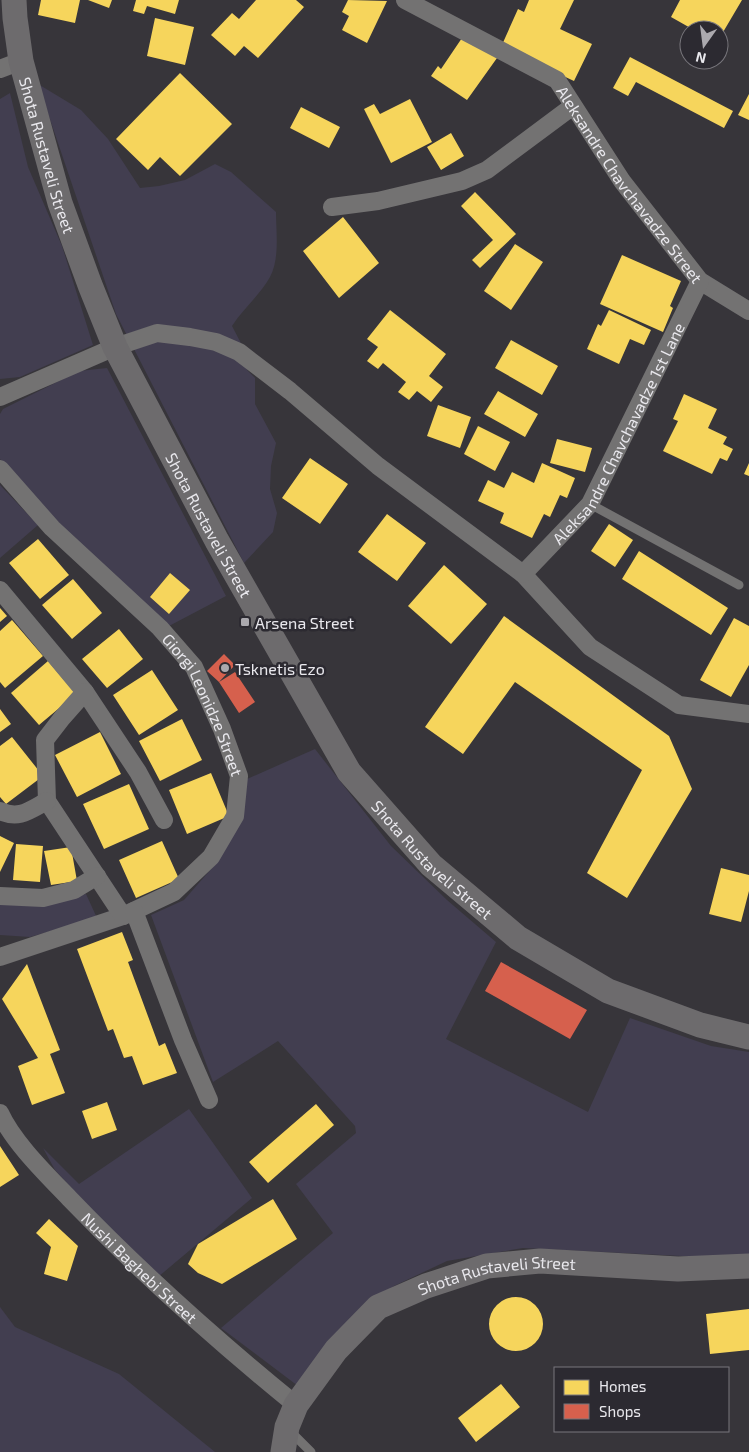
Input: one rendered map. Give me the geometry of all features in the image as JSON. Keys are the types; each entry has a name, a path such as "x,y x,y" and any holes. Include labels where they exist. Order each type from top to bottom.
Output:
{"main road":[{"name":"Shota Rustaveli Street","path":"14,0 15,18 10,65 90,285 115,346 217,541 349,772 430,865 518,938 608,991 700,1025 749,1037"},
{"name":"Shota Rustaveli Street","path":"291,1416 336,1350 378,1307 426,1286 487,1266 540,1262 678,1269 749,1266"},
{"path":"283,1452 291,1416"}],"street":[{"name":"Aleksandre Chavchavadze Street","path":"405,0 557,80 622,181 700,281 749,311"},
{"path":"332,207 378,201 462,181 486,170 573,106"},
{"name":"Aleksandre Chavchavadze 1st Lane","path":"523,574 590,504 700,281"},
{"path":"0,397 115,346 157,333 216,342 240,352 290,390 378,466 523,574 590,647 679,705 749,714"},
{"name":"Giorgi Leonidze Street","path":"0,470 52,528 118,592 160,628 194,667 222,729 239,776 235,816 211,857 174,892 129,913 0,957"},
{"path":"0,590 85,692 138,772 164,820"},
{"path":"85,692 45,740 47,801 97,876 129,913 210,1100"},
{"path":"0,810 17,816 47,801"},
{"path":"0,896 43,898 74,890 97,876"},
{"name":"Nushi Baghebi Street","path":"0,1113 6,1127 49,1177 93,1223 229,1350 291,1416"}],"lane":[{"path":"590,504 738,585"},
{"path":"291,1416 311,1452"}],"shaded area":[{"path":"38,84 81,110 108,139 140,188 185,180 215,164 231,172 276,212 277,245 273,270 261,290 232,326 244,349 247,370 255,378 255,404 276,443 271,466 270,489 277,513 273,532 244,563 116,314"},
{"path":"10,93 28,167 62,246 93,345 20,377 0,379 0,99"},
{"path":"107,368 226,596 169,626 84,549 21,486 0,459 0,414 3,409 79,371"},
{"path":"0,485 38,525 0,558"},
{"path":"315,749 391,846 447,900 496,942 446,1039 588,1112 630,1018 711,1046 749,1052 749,1255 682,1256 523,1248 447,1261 394,1286 355,1321 298,1386 221,1328 333,1233 296,1184 356,1133 355,1126 278,1041 213,1082 151,915 184,900 219,860 247,779"},
{"path":"86,894 97,918 30,937 0,935 0,903 44,903"},
{"path":"189,1109 252,1198 158,1277 95,1214 55,1170 43,1148 79,1184"},
{"path":"0,1307 15,1327 119,1374 215,1452 0,1452"}],"building: Homes":[{"path":"41,0 80,0 75,23 38,15"},
{"path":"88,0 112,0 109,8"},
{"path":"136,0 179,0 175,14 147,6 144,14 133,11"},
{"path":"256,0 296,0 304,7 258,58 244,46 235,56 211,35 232,13 239,19"},
{"path":"348,0 387,1 367,43 342,30 349,16 342,12"},
{"path":"529,0 574,0 560,29 592,44 574,81 501,47 518,9 524,12"},
{"path":"680,0 742,0 729,22 729,20 679,20 679,22 671,17"},
{"path":"155,18 194,27 185,65 147,56"},
{"path":"464,35 497,58 467,100 431,76 438,66 441,69"},
{"path":"630,57 733,111 724,128 636,82 628,96 613,88"},
{"path":"180,73 232,124 180,176 160,157 148,170 116,139"},
{"path":"749,94 749,120 738,115"},
{"path":"410,99 432,142 391,163 364,109 374,104 380,114"},
{"path":"301,107 340,127 329,148 290,128"},
{"path":"451,133 464,156 441,170 427,147"},
{"path":"475,192 516,234 480,268 472,260 493,240 461,206"},
{"path":"343,217 379,263 339,298 303,251"},
{"path":"515,244 543,262 511,310 484,291"},
{"path":"622,255 681,281 670,306 673,308 663,332 600,304"},
{"path":"390,310 446,354 429,376 443,387 431,402 417,391 409,400 398,392 406,382 383,363 378,369 367,361 378,347 367,339"},
{"path":"609,310 651,330 644,345 630,339 619,364 587,349 598,324 601,326"},
{"path":"511,340 558,366 542,395 495,368"},
{"path":"498,391 538,414 525,437 484,414"},
{"path":"684,394 717,409 708,428 727,437 723,444 733,449 727,461 720,458 712,474 663,451 678,421 673,419"},
{"path":"438,405 471,417 460,448 427,436"},
{"path":"478,426 510,442 495,471 464,454"},
{"path":"557,439 592,448 585,472 550,463"},
{"path":"310,458 348,484 320,524 282,498"},
{"path":"542,463 575,478 567,498 560,495 550,517 544,514 532,538 500,523 504,513 478,501 488,480 504,488 512,472 534,483"},
{"path":"749,463 749,476 744,474"},
{"path":"387,514 426,543 397,581 358,552"},
{"path":"609,524 633,540 615,567 591,551"},
{"path":"38,539 69,575 40,599 9,563"},
{"path":"639,551 728,608 711,635 622,579"},
{"path":"444,565 487,604 451,644 408,606"},
{"path":"170,573 190,590 169,614 150,597"},
{"path":"73,579 102,613 72,639 42,605"},
{"path":"0,608 7,616 0,622"},
{"path":"504,616 669,736 692,789 627,898 587,873 642,770 515,682 463,754 425,727"},
{"path":"734,618 749,626 749,665 731,697 700,680"},
{"path":"12,620 43,656 5,688 0,682 0,631"},
{"path":"119,629 143,659 107,688 82,659"},
{"path":"48,661 76,694 39,725 11,693"},
{"path":"152,670 178,710 139,735 113,695"},
{"path":"0,709 11,724 0,732"},
{"path":"182,719 202,760 160,781 139,741"},
{"path":"100,732 121,774 77,797 55,755"},
{"path":"12,737 43,776 6,804 0,797 0,746"},
{"path":"211,773 229,816 187,834 169,790"},
{"path":"129,784 149,829 104,849 83,804"},
{"path":"0,836 14,843 0,872"},
{"path":"162,841 179,879 136,898 119,860"},
{"path":"16,844 43,846 40,882 13,880"},
{"path":"71,847 77,881 51,885 44,851"},
{"path":"721,868 749,875 749,891 741,922 709,914"},
{"path":"122,932 133,960 128,962 159,1046 165,1043 177,1073 143,1085 132,1056 124,1058 113,1029 108,1031 77,949"},
{"path":"27,964 60,1050 50,1054 65,1093 32,1105 18,1066 38,1058 2,999"},
{"path":"107,1102 117,1130 92,1139 82,1111"},
{"path":"316,1104 334,1125 268,1183 249,1162"},
{"path":"0,1146 19,1175 0,1187"},
{"path":"273,1199 297,1239 222,1284 198,1273 188,1264 198,1244"},
{"path":"49,1219 78,1246 67,1281 44,1274 51,1247 36,1233"},
{"path":"516,1297 526,1299 535,1305 541,1314 543,1324 541,1334 535,1343 526,1349 516,1351 506,1349 497,1343 491,1334 489,1324 491,1314 497,1305 506,1299"},
{"path":"749,1309 749,1350 710,1354 706,1314"},
{"path":"501,1384 520,1407 476,1442 458,1418"}],"building: Shops":[{"path":"224,654 235,665 219,682 207,671"},
{"path":"235,672 255,702 239,713 219,682"},
{"path":"501,962 587,1010 570,1039 485,991"}],"place":[{"name":"Arsena Street","path":"245,622"},
{"name":"Tsknetis Ezo","path":"225,668"}]}
